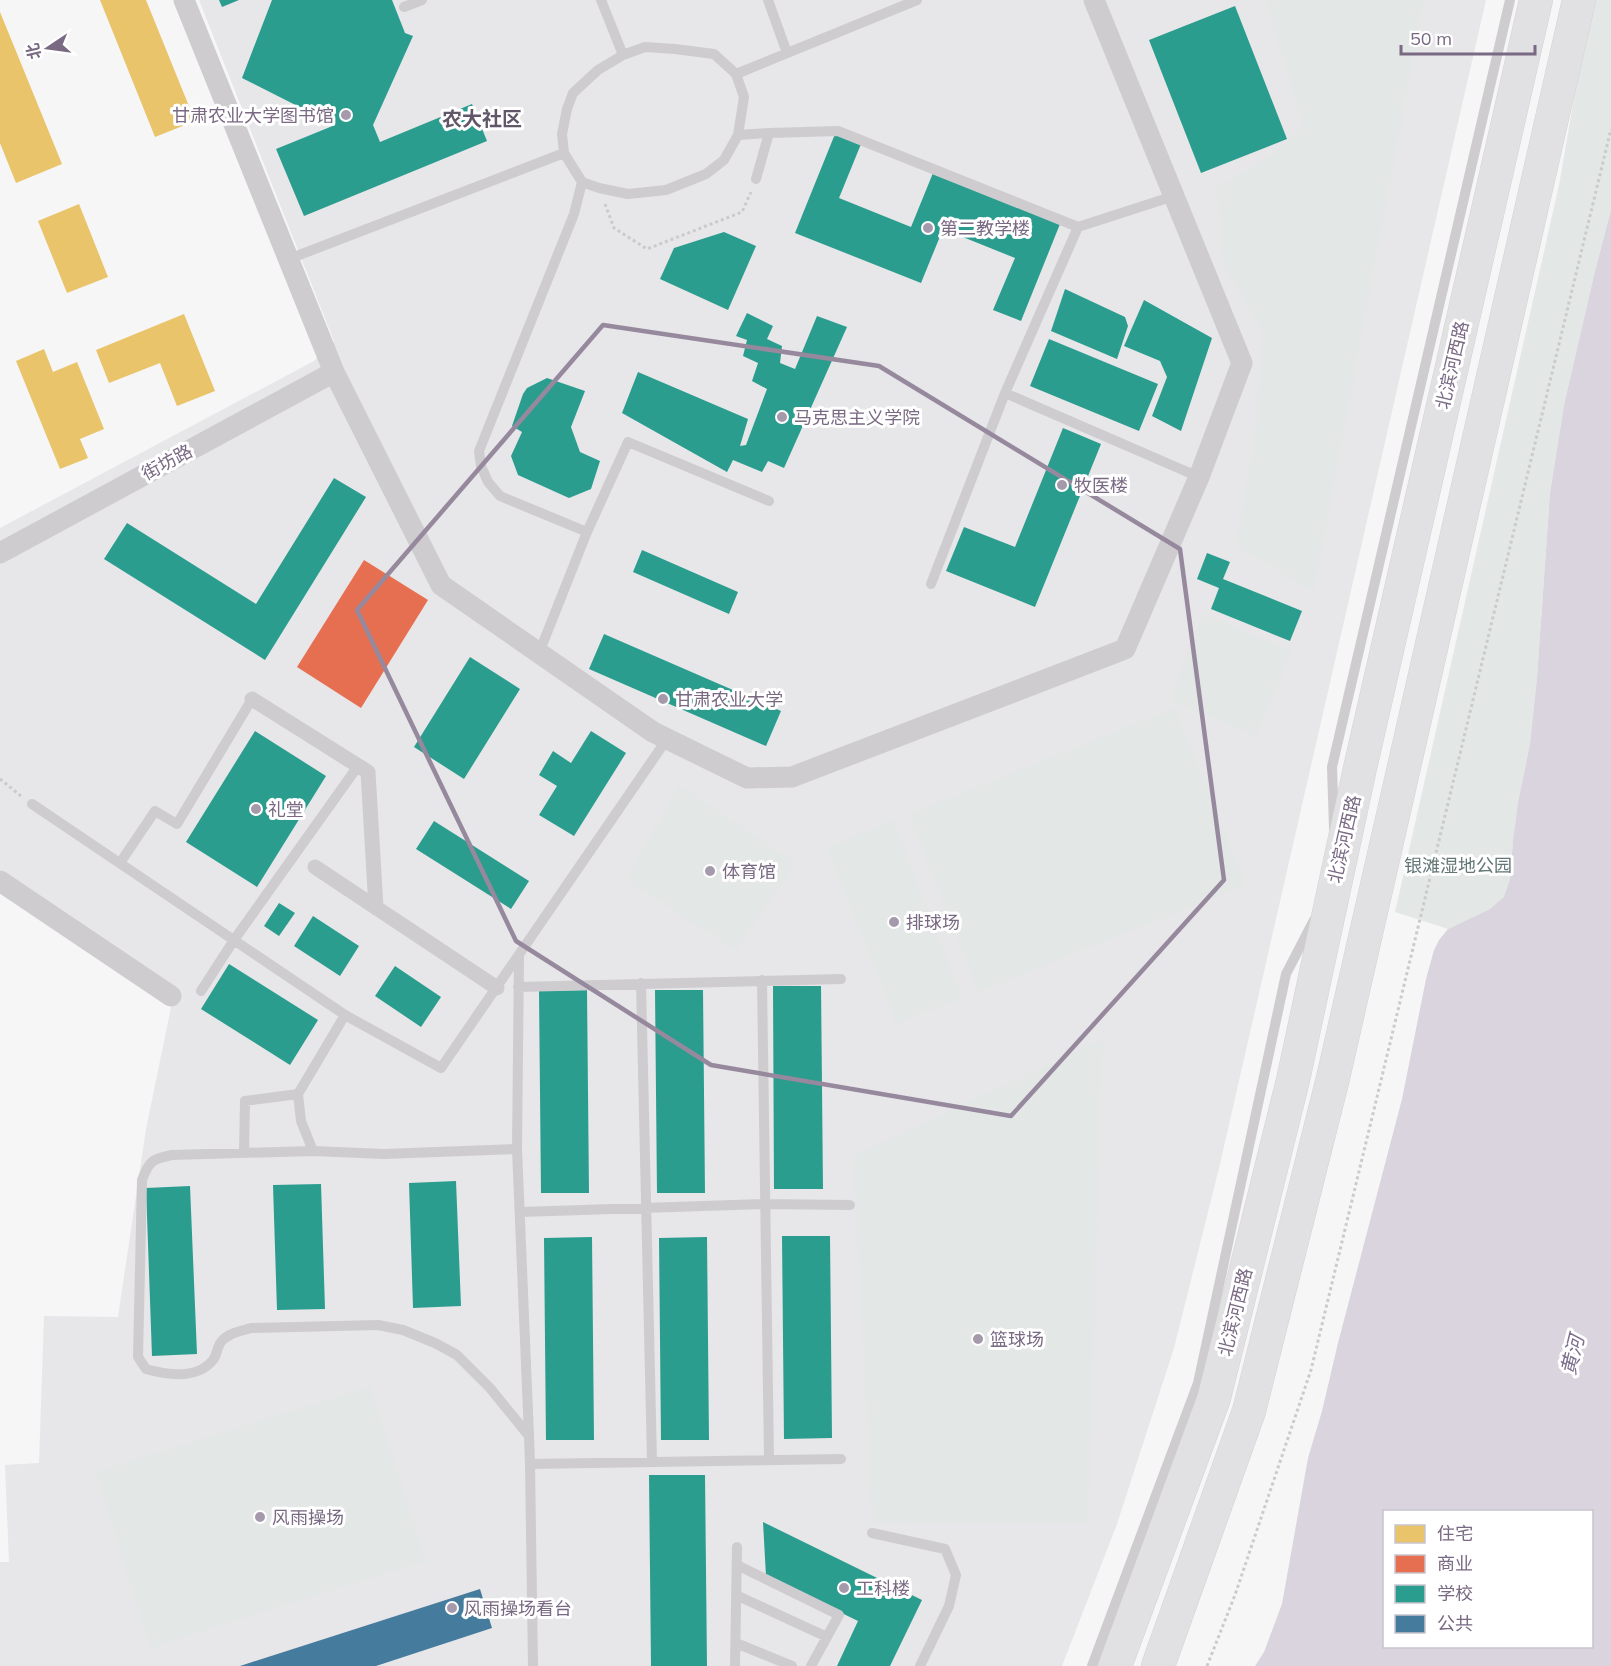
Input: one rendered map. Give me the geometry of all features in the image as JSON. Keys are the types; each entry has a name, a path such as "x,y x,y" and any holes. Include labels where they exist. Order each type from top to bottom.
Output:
{"main road":[{"name":"北滨河西路","path":"1115,1666 1214,1398 1293,1080 1335,877 1536,0"},
{"name":"北滨河西路","path":"1158,1666 1249,1412 1333,1078 1579,0"},
{"path":"1335,877 1376,889"}],"street":[{"path":"184,0 334,372 441,585 653,732 747,778 792,777 1125,649 1199,477 1242,363 1094,0"},
{"name":"街坊路","path":"0,553 334,372"},
{"path":"252,699 368,772 376,908"},
{"path":"315,867 497,988"},
{"path":"0,881 171,996"}],"lane":[{"path":"404,7 422,0"},
{"path":"601,0 623,55"},
{"path":"768,0 787,53"},
{"path":"736,74 917,0"},
{"path":"1092,1666 1198,1383 1286,974 1335,877 1332,766 1510,0"},
{"path":"645,47 714,54 736,74 744,96 738,135 724,160 706,174 666,190 628,194 582,182 564,153 562,134 573,93 598,70 623,55 645,47"},
{"path":"738,135 838,131 1078,227 1174,196"},
{"path":"756,179 770,133"},
{"path":"289,259 564,153"},
{"path":"582,182 574,214 479,451 481,466 488,482 500,496 587,532"},
{"path":"931,584 1005,393 1078,227"},
{"path":"1005,393 1199,477"},
{"path":"539,653 587,532 628,442 769,501"},
{"path":"120,863 154,811 177,824 252,699"},
{"path":"32,804 345,1015 441,1068 667,739"},
{"path":"201,991 234,940 358,766"},
{"path":"519,957 517,1149 530,1464 533,1666"},
{"path":"518,987 841,979"},
{"path":"762,980 769,1460"},
{"path":"641,983 652,1461"},
{"path":"313,1151 301,1121 298,1094 345,1015"},
{"path":"244,1153 245,1101 298,1094"},
{"path":"517,1149 384,1154 313,1151 172,1155 157,1158 147,1165 142,1180 138,1357 146,1369 171,1376 198,1371 213,1360 221,1342 235,1333 251,1328 378,1326 403,1330 457,1355 490,1388 529,1436"},
{"path":"521,1212 765,1204 850,1205"},
{"path":"530,1464 842,1459"},
{"path":"872,1533 945,1549 956,1575 949,1606 920,1666"},
{"path":"735,1666 737,1546"},
{"path":"737,1565 839,1615 811,1666"},
{"path":"736,1595 827,1637"},
{"path":"735,1643 792,1666"}],"path":[{"path":"1207,1666 1236,1595 1311,1370 1611,129"},
{"path":"599,188 614,228 647,249 742,212 756,179"},
{"path":"0,779 32,804"}],"highlighted area":[{"path":"603,325 879,366 1180,549 1224,880 1011,1116 711,1065 516,941 357,610"}],"shaded area":[{"name":"甘肃农业大学","path":"199,0 1486,0 1220,1164 1174,1348 1117,1524 1062,1666 0,1666 0,1562 9,1562 5,1465 39,1463 44,1316 118,1317 146,1129 175,988 0,870 0,528 314,361 334,341"}],"green space":[{"path":"1265,0 1424,0 1314,592 1236,546 1255,429 1263,332 1223,264 1217,188 1274,153 1303,126"},
{"name":"银滩湿地公园","path":"1591,0 1611,0 1611,210 1564,405 1550,493 1537,678 1530,744 1518,802 1510,879 1505,897 1490,909 1448,929 1395,912 1559,185"},
{"path":"1203,614 1292,651 1257,736 1169,700"},
{"path":"1175,708 1246,885 978,992 908,814"},
{"name":"体育馆","path":"679,786 796,863 736,951 625,879"},
{"name":"排球场","path":"893,820 963,998 896,1024 826,847"},
{"name":"篮球场","path":"1103,1039 1088,1524 872,1523 853,1156"},
{"name":"风雨操场","path":"371,1386 426,1561 150,1648 95,1472"}],"water":[{"name":"黄河","path":"1611,210 1611,1666 1255,1666 1264,1652 1282,1604 1308,1458 1402,1099 1434,950 1448,929 1490,909 1504,897 1510,879 1518,802 1530,744 1550,493 1564,405"}],"building: 住宅":[{"path":"100,0 146,0 195,121 155,137"},
{"path":"0,12 62,164 16,183 0,143"},
{"path":"79,204 108,277 67,293 38,221"},
{"path":"184,314 215,391 177,406 160,363 109,383 96,350"},
{"path":"44,349 53,372 77,362 104,429 80,439 88,458 60,469 16,361"}],"building: 商业":[{"path":"364,560 428,600 361,708 297,667"}],"building: 学校":[{"path":"219,0 239,0 222,7"},
{"name":"甘肃农业大学图书馆","path":"272,0 392,0 405,33 413,36 373,125 380,142 472,104 487,141 304,216 276,149 335,125 242,78"},
{"path":"1235,6 1287,139 1201,173 1149,40"},
{"name":"第二教学楼","path":"835,134 861,144 839,198 911,227 933,173 1060,224 1021,321 993,310 1015,258 943,229 921,283 795,233"},
{"path":"724,232 756,246 728,310 660,279 674,248"},
{"path":"1065,289 1125,317 1128,326 1117,359 1051,331"},
{"path":"1144,300 1212,338 1181,431 1152,416 1167,377 1160,361 1124,346"},
{"path":"747,313 773,326 767,339 782,346 780,363 795,369 817,316 847,327 784,468 768,461 762,472 733,460 727,472 622,413 638,372 748,419 740,446 746,445 767,389 752,381 758,363 743,356 747,340 736,336"},
{"path":"1049,339 1158,384 1139,431 1030,386"},
{"path":"547,378 585,391 571,427 580,452 600,461 591,489 569,498 518,475 511,456 522,432 512,426 523,394 527,388"},
{"name":"牧医楼","path":"1063,428 1101,444 1035,607 946,571 964,527 1015,547"},
{"path":"334,478 366,497 265,660 104,559 127,523 256,604"},
{"path":"642,550 738,592 729,614 633,572"},
{"path":"1207,553 1230,562 1223,579 1302,611 1290,641 1211,609 1219,588 1197,579"},
{"path":"604,634 781,711 766,746 589,669"},
{"path":"470,657 520,689 464,779 414,747"},
{"name":"礼堂","path":"255,731 326,776 257,887 186,842"},
{"path":"591,731 626,753 574,836 539,815 557,786 539,775 553,751 571,763"},
{"path":"434,821 529,881 511,909 416,849"},
{"path":"279,903 295,913 279,936 264,926"},
{"path":"313,916 359,946 340,976 294,946"},
{"path":"229,964 318,1020 290,1065 201,1009"},
{"path":"395,966 441,997 421,1027 375,996"},
{"path":"773,986 821,986 823,1189 774,1189"},
{"path":"587,990 589,1193 541,1193 539,991"},
{"path":"655,990 703,990 705,1193 657,1193"},
{"path":"456,1181 461,1306 413,1308 409,1183"},
{"path":"321,1184 325,1309 277,1310 273,1185"},
{"path":"190,1186 197,1354 152,1356 146,1188"},
{"path":"782,1236 830,1236 832,1438 784,1439"},
{"path":"592,1237 594,1440 546,1440 544,1238"},
{"path":"707,1237 709,1440 661,1440 659,1238"},
{"path":"649,1475 705,1475 707,1666 651,1666"},
{"name":"工科楼","path":"763,1522 922,1600 890,1666 837,1666 858,1621 766,1576"}],"building: 公共":[{"name":"风雨操场看台","path":"480,1589 492,1628 376,1666 240,1666"}],"place":[{"name":"甘肃农业大学图书馆","path":"346,115"},
{"name":"第二教学楼","path":"928,228"},
{"name":"马克思主义学院","path":"782,417"},
{"name":"牧医楼","path":"1062,485"},
{"name":"甘肃农业大学","path":"663,699"},
{"name":"礼堂","path":"256,809"},
{"name":"体育馆","path":"710,871"},
{"name":"排球场","path":"894,922"},
{"name":"篮球场","path":"978,1339"},
{"name":"风雨操场","path":"260,1517"},
{"name":"工科楼","path":"844,1588"},
{"name":"风雨操场看台","path":"452,1608"}],"district":[{"name":"农大社区","path":"482,118"}]}
